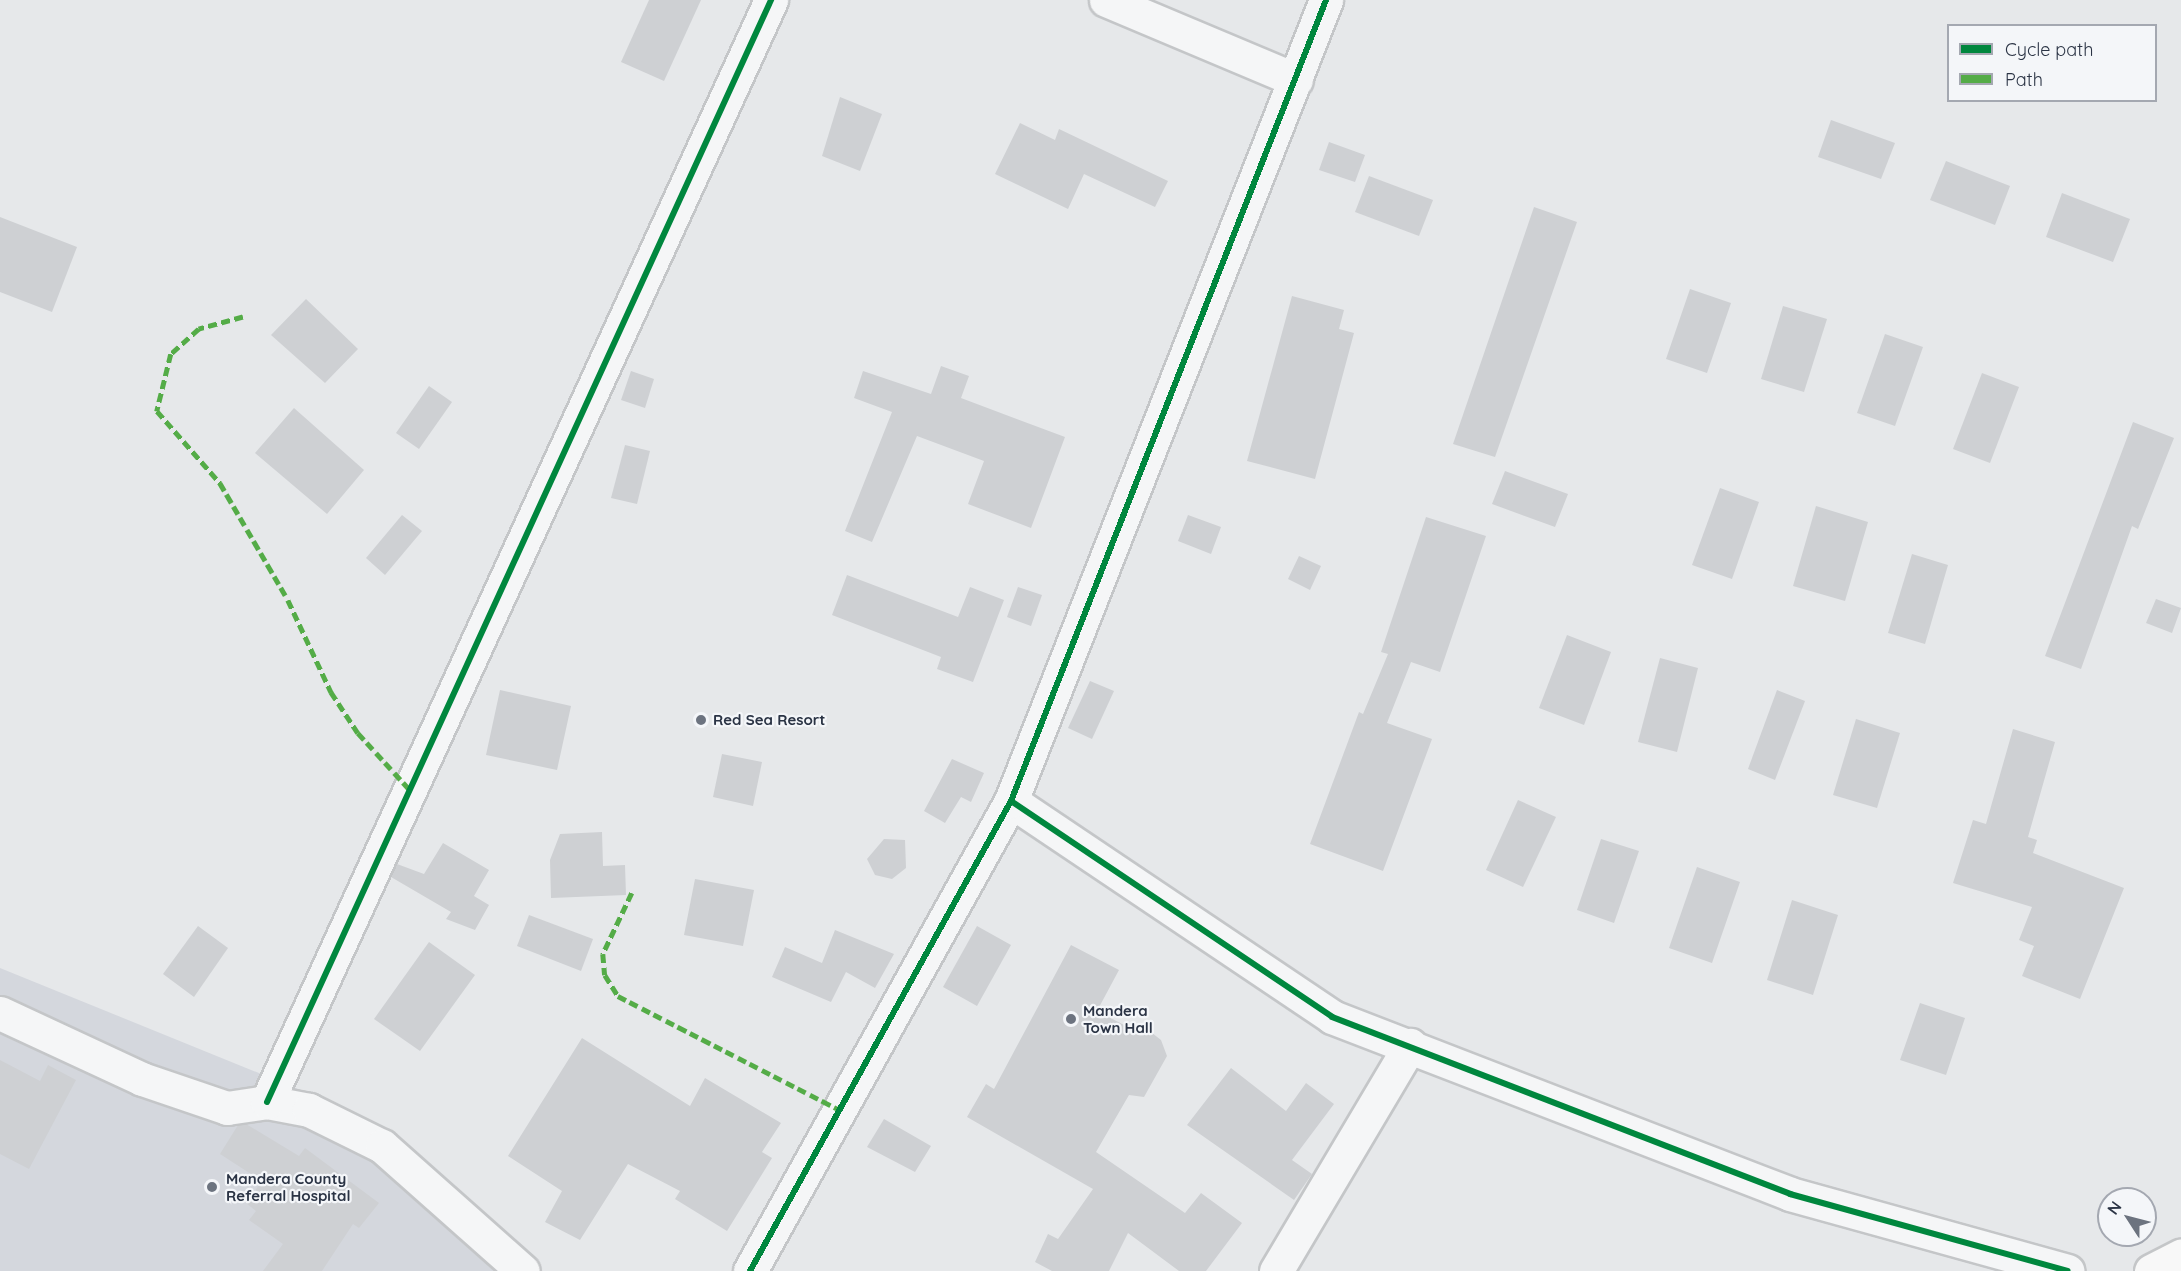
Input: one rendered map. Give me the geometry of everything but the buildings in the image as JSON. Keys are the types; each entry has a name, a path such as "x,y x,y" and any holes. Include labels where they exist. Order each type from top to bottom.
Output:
{"highway":[{"path":"2151,1271 2181,1256"}],"street":[{"path":"267,1102 771,0"},
{"path":"1106,0 1296,80"},
{"path":"750,1271 1011,801 1326,0"},
{"path":"1011,801 1332,1017 1410,1045 1606,1126 1790,1194 2067,1271"},
{"path":"0,1013 142,1079 227,1108 267,1102 309,1110 382,1146 523,1271"},
{"path":"1276,1271 1410,1045"}],"shaded area":[{"name":"Mandera County Referral Hospital","path":"0,968 335,1104 512,1271 0,1271"}],"marked path":[{"path":"243,317 199,329 171,354 157,411 220,483 288,600 331,692 358,733 410,790"},
{"path":"632,893 603,954 605,975 618,996 838,1109"}],"cycle path":[{"path":"267,1102 771,0"},
{"path":"750,1271 1011,801 1326,0"},
{"path":"1011,801 1332,1017 1790,1194 2067,1271"}],"place":[{"name":"Red Sea Resort","path":"701,720"},
{"name":"Mandera Town Hall","path":"1071,1019"},
{"name":"Mandera County Referral Hospital","path":"212,1187"}]}
